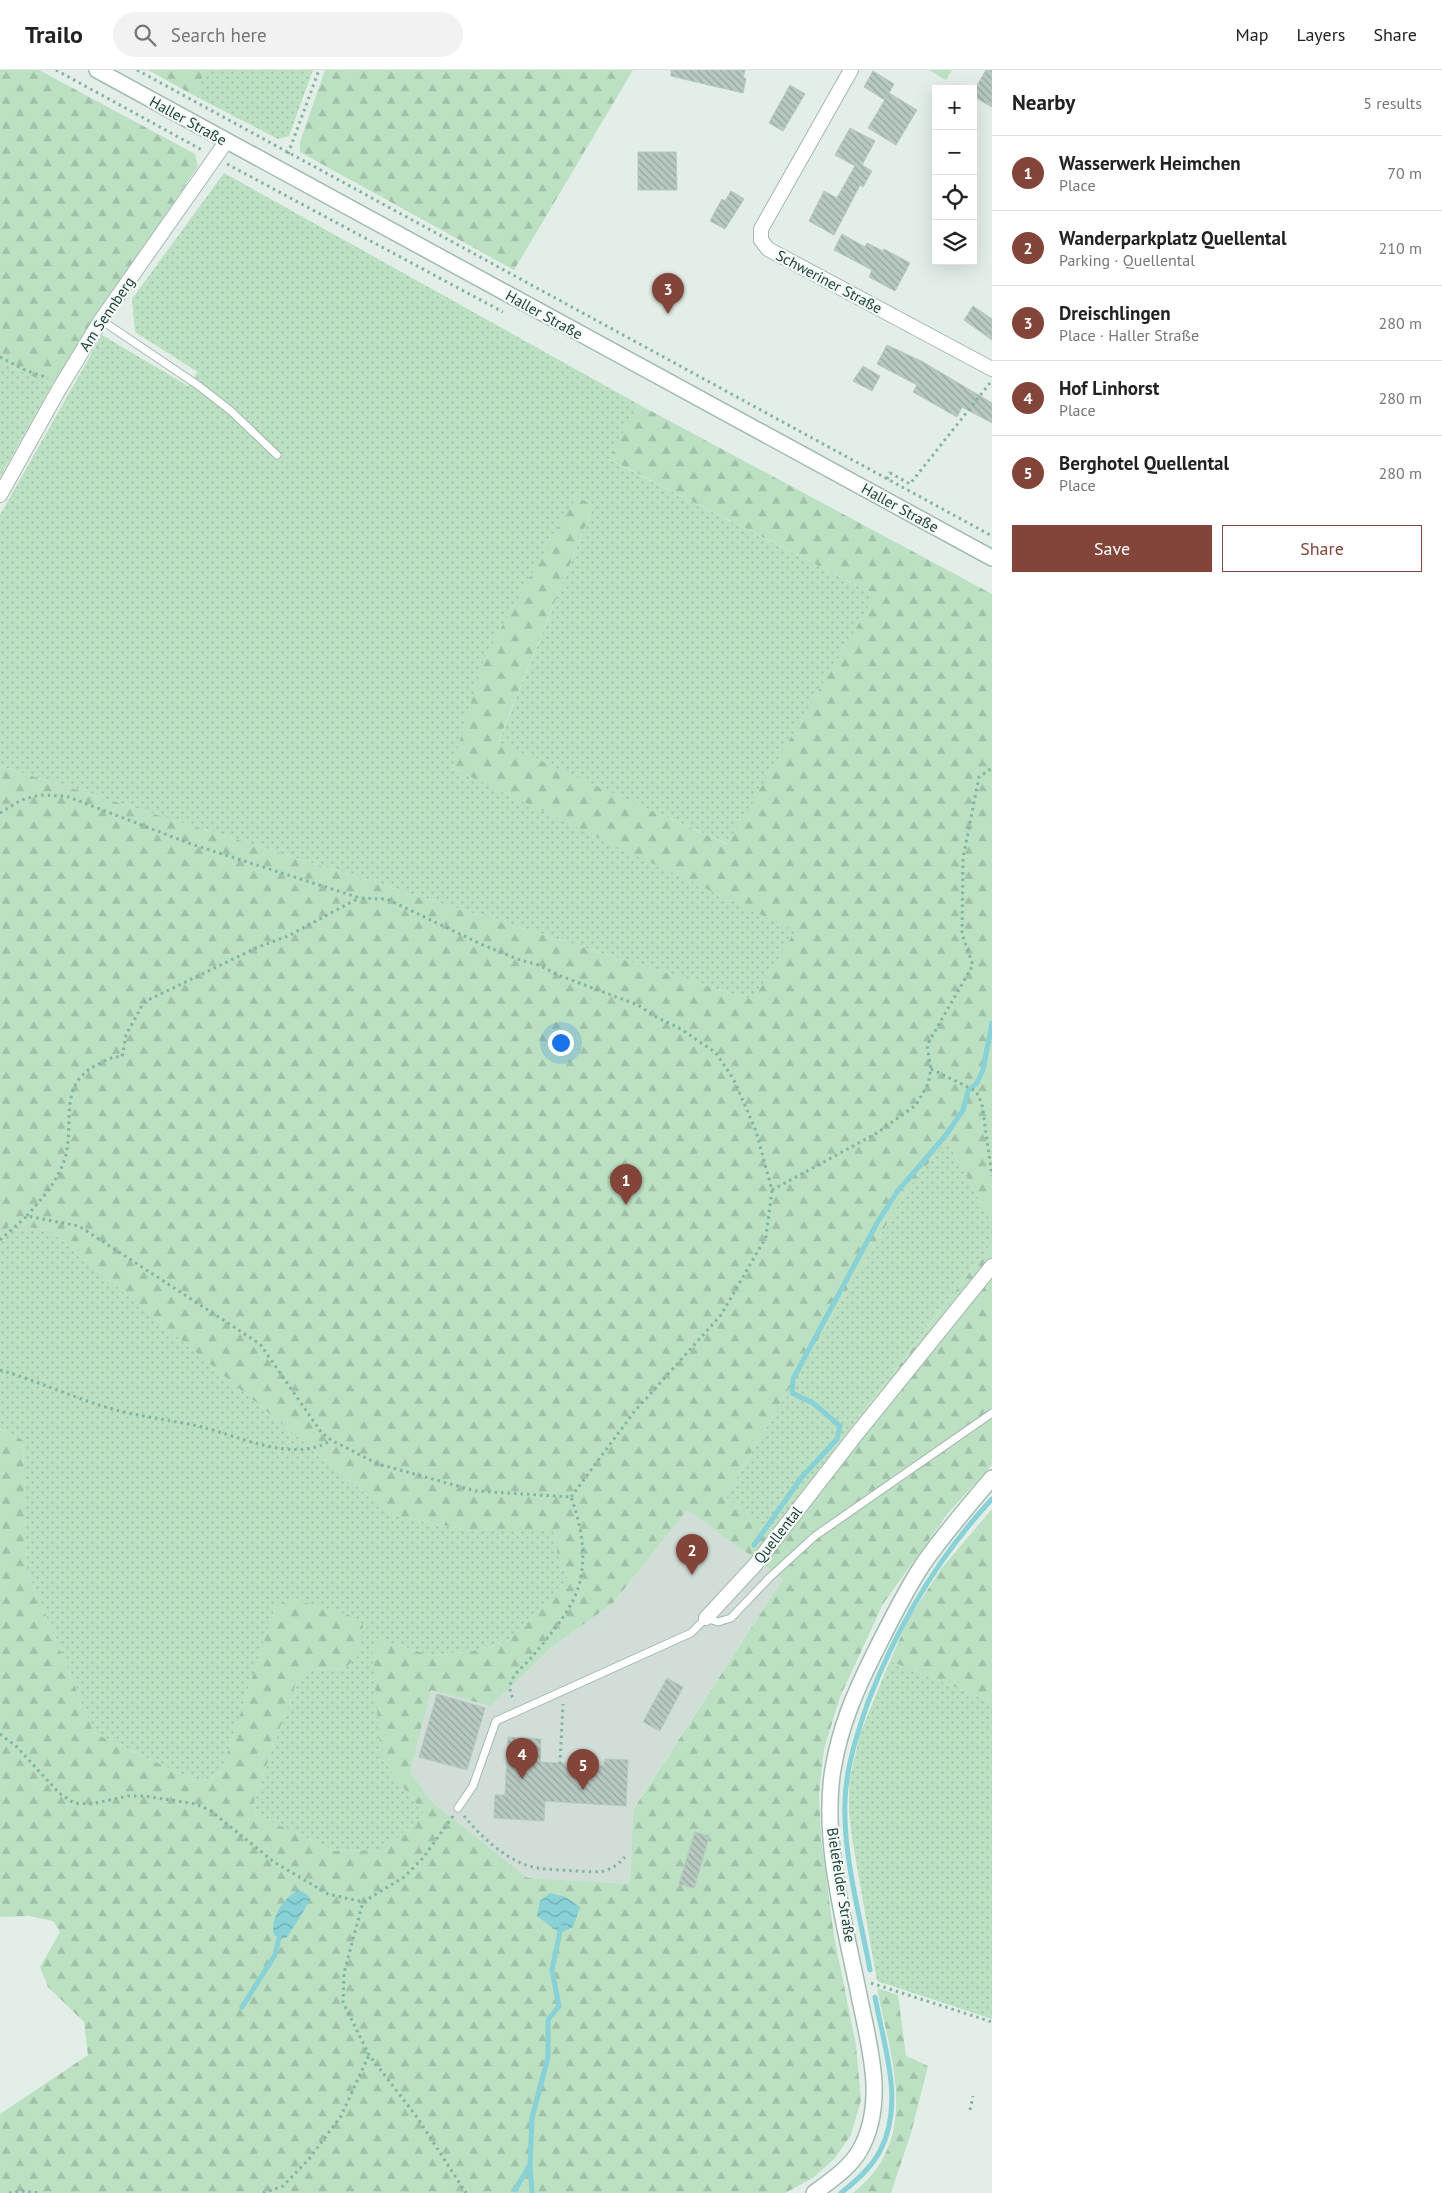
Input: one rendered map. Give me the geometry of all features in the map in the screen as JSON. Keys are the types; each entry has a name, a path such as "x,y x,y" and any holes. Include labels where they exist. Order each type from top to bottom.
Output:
{"main road":[{"name":"Haller Straße","path":"97,70 992,558"},
{"name":"Bielefelder Straße","path":"814,2193 838,2175 859,2151 870,2126 875,2095 872,2063 832,1838 830,1795 838,1745 851,1700 894,1613 923,1565 956,1520 992,1478"}],"street":[{"name":"Schweriner Straße","path":"851,70 761,229 761,240 768,250 992,369"},
{"name":"Am Sennberg","path":"0,495 63,382 101,320 226,142"},
{"name":"Quellental","path":"706,1618 755,1565 861,1428 992,1266"}],"lane":[{"path":"101,320 200,386 277,455"},
{"path":"706,1618 718,1622 732,1618 769,1578 815,1536 992,1413"},
{"name":"Quellental","path":"458,1808 473,1786 496,1720 691,1633 706,1618"}],"path":[{"path":"56,70 216,158"},
{"path":"137,70 992,536"},
{"path":"289,153 319,70"},
{"path":"0,357 42,377 63,382"},
{"path":"887,479 890,473 910,484 992,380"},
{"path":"772,1190 794,1180 835,1155 877,1133 916,1105 928,1084 931,1069 927,1045 972,965 962,934 963,858 978,777 992,768"},
{"path":"0,813 20,800 40,795 66,796 191,844 360,898 387,898 483,945 520,960 539,965 558,976 638,1005 656,1017 681,1029 716,1053 734,1080 756,1131 772,1190 766,1237 721,1315 634,1412 571,1497"},
{"path":"0,1240 28,1216 58,1177 65,1156 70,1100 75,1082 93,1067 115,1056 122,1058 126,1036 144,1002 258,947 288,936 360,898"},
{"path":"931,1069 976,1091 982,1104 992,1176"},
{"path":"28,1216 79,1226 260,1344 321,1432 331,1440 378,1464 476,1491 571,1497"},
{"path":"0,1370 111,1408 202,1427 253,1442 282,1448 303,1449 326,1444 331,1440"},
{"path":"520,1710 511,1695 510,1686 516,1673 573,1600 581,1575 581,1524 571,1497"},
{"path":"560,1764 563,1690"},
{"path":"0,1734 17,1747 59,1793 74,1803 91,1804 128,1796 144,1796 196,1804 211,1811 274,1862 328,1894 363,1902"},
{"path":"466,2193 417,2117 370,2055 344,2002 344,1973 363,1902 404,1877 423,1858 458,1808 476,1832 512,1858 536,1868 603,1873 616,1867 625,1857"},
{"path":"857,1984 869,1982 877,1984 992,2022"},
{"path":"263,2193 283,2186 309,2159 341,2116 370,2055"},
{"path":"970,2110 973,2096"},
{"path":"9,2193 23,2191 39,2193"}],"shaded area":[{"path":"687,1510 783,1579 633,1809 630,1884 528,1878 432,1802 410,1772 431,1689 491,1706 552,1647 613,1603"}],"green space":[{"path":"0,70 39,70 195,154 198,166 52,385 0,362"},
{"path":"148,70 205,70 195,96"},
{"path":"205,70 313,70 289,136 278,139 195,96"},
{"path":"325,70 633,70 514,270 300,152 300,142"},
{"path":"929,70 952,70 946,80"},
{"path":"224,173 638,404 610,460 876,595 728,844 498,743 594,505 576,497 452,768 796,931 753,1000 0,766 0,515 102,335 188,386 198,372 135,332 132,299"},
{"path":"0,362 52,385 0,477"},
{"path":"638,404 992,594 992,1222 947,1141 908,1188 725,1497 773,1531 992,1243 992,1465 948,1513 883,1604 840,1697 824,1749 819,1795 821,1838 834,1936 856,2045 861,2100 851,2135 835,2158 813,2178 785,2193 0,2193 0,2114 88,2055 84,2022 48,1987 40,1967 60,1932 53,1921 29,1916 0,1917 0,1429 23,1440 27,1570 94,1733 200,1783 221,1772 275,1608 292,1599 349,1615 363,1625 360,1654 345,1668 308,1670 298,1678 254,1800 256,1815 335,1851 384,1850 424,1814 381,1758 372,1646 383,1640 432,1656 473,1651 508,1641 568,1578 557,1553 557,1539 553,1531 472,1531 391,1515 49,1230 9,1225 0,1240 0,766 753,1000 795,931 452,768 484,658 576,497 594,505 498,742 727,844 876,595 609,459","holes":["687,1510 783,1579 633,1810 630,1884 528,1878 432,1802 410,1772 431,1690 491,1706 552,1647 613,1603"]},
{"path":"947,1141 992,1222 992,1243 772,1531 725,1497 908,1188"},
{"path":"9,1225 49,1230 391,1515 472,1531 553,1531 557,1539 557,1553 568,1578 508,1641 473,1651 432,1656 383,1640 381,1758 424,1814 384,1850 335,1851 256,1815 254,1800 298,1678 308,1670 345,1668 275,1608 221,1772 200,1783 94,1733 27,1570 23,1440 0,1429 0,1240"},
{"path":"992,1509 992,1702 890,1661 908,1620 941,1569"},
{"path":"890,1661 992,1702 992,2019 877,1981 853,1844 849,1814 849,1782 860,1734"},
{"path":"877,1988 898,1995 906,2056 928,2066 911,2133 891,2193 853,2193 874,2172 888,2148 895,2123 894,2070"}],"water":[{"path":"299,1890 308,1895 308,1903 286,1938 274,1935 274,1922 279,1909 288,1897"},
{"path":"550,1893 566,1897 580,1907 573,1927 560,1933 537,1916 540,1901"}],"building":[{"path":"671,70 745,70 743,78 746,78 743,93 671,76"},
{"path":"986,70 992,70 992,107 977,98 977,85"},
{"path":"873,71 894,84 885,100 864,87"},
{"path":"790,85 805,94 783,131 769,123"},
{"path":"889,93 917,110 896,145 868,128"},
{"path":"850,128 875,141 862,165 872,171 863,187 860,185 834,235 809,221 824,191 837,198 855,166 835,155"},
{"path":"638,152 676,152 677,190 638,190"},
{"path":"731,191 744,199 725,229 710,221 722,199 725,201"},
{"path":"842,234 865,247 867,243 883,251 884,249 910,263 895,291 869,277 872,270 834,250"},
{"path":"973,306 992,319 992,340 964,320"},
{"path":"887,345 923,362 992,403 992,423 962,407 957,417 913,392 917,385 877,364"},
{"path":"863,366 880,376 872,391 853,381"},
{"path":"667,1678 683,1687 660,1731 643,1722"},
{"path":"437,1694 485,1708 467,1770 419,1757"},
{"path":"508,1737 541,1739 540,1762 603,1766 605,1759 628,1760 626,1806 545,1801 544,1821 494,1818 495,1795 505,1795"},
{"path":"695,1832 709,1837 694,1888 679,1884"}],"waterway":[{"path":"754,1545 801,1478 837,1439 840,1426 813,1403 792,1393 793,1379 877,1223 897,1192 946,1135 963,1110 968,1091 977,1083 983,1070 992,1023"},
{"path":"870,1970 849,1865 845,1822 847,1776 853,1751 879,1674 905,1620 936,1569 992,1499"},
{"path":"532,2193 530,2166 532,2118 548,2057 548,2020 559,2006 552,1970 561,1927"},
{"path":"242,2007 275,1955 279,1938"},
{"path":"841,2193 863,2174 880,2151 887,2133 891,2114 892,2094 890,2075 875,1997"},
{"path":"515,2190 529,2166"}],"place":[{"name":"Dreischlingen","path":"668,314"},
{"name":"Wasserwerk Heimchen","path":"626,1205"},
{"name":"Wanderparkplatz Quellental","path":"692,1575"},
{"name":"Hof Linhorst","path":"522,1779"},
{"name":"Berghotel Quellental","path":"583,1790"}]}
